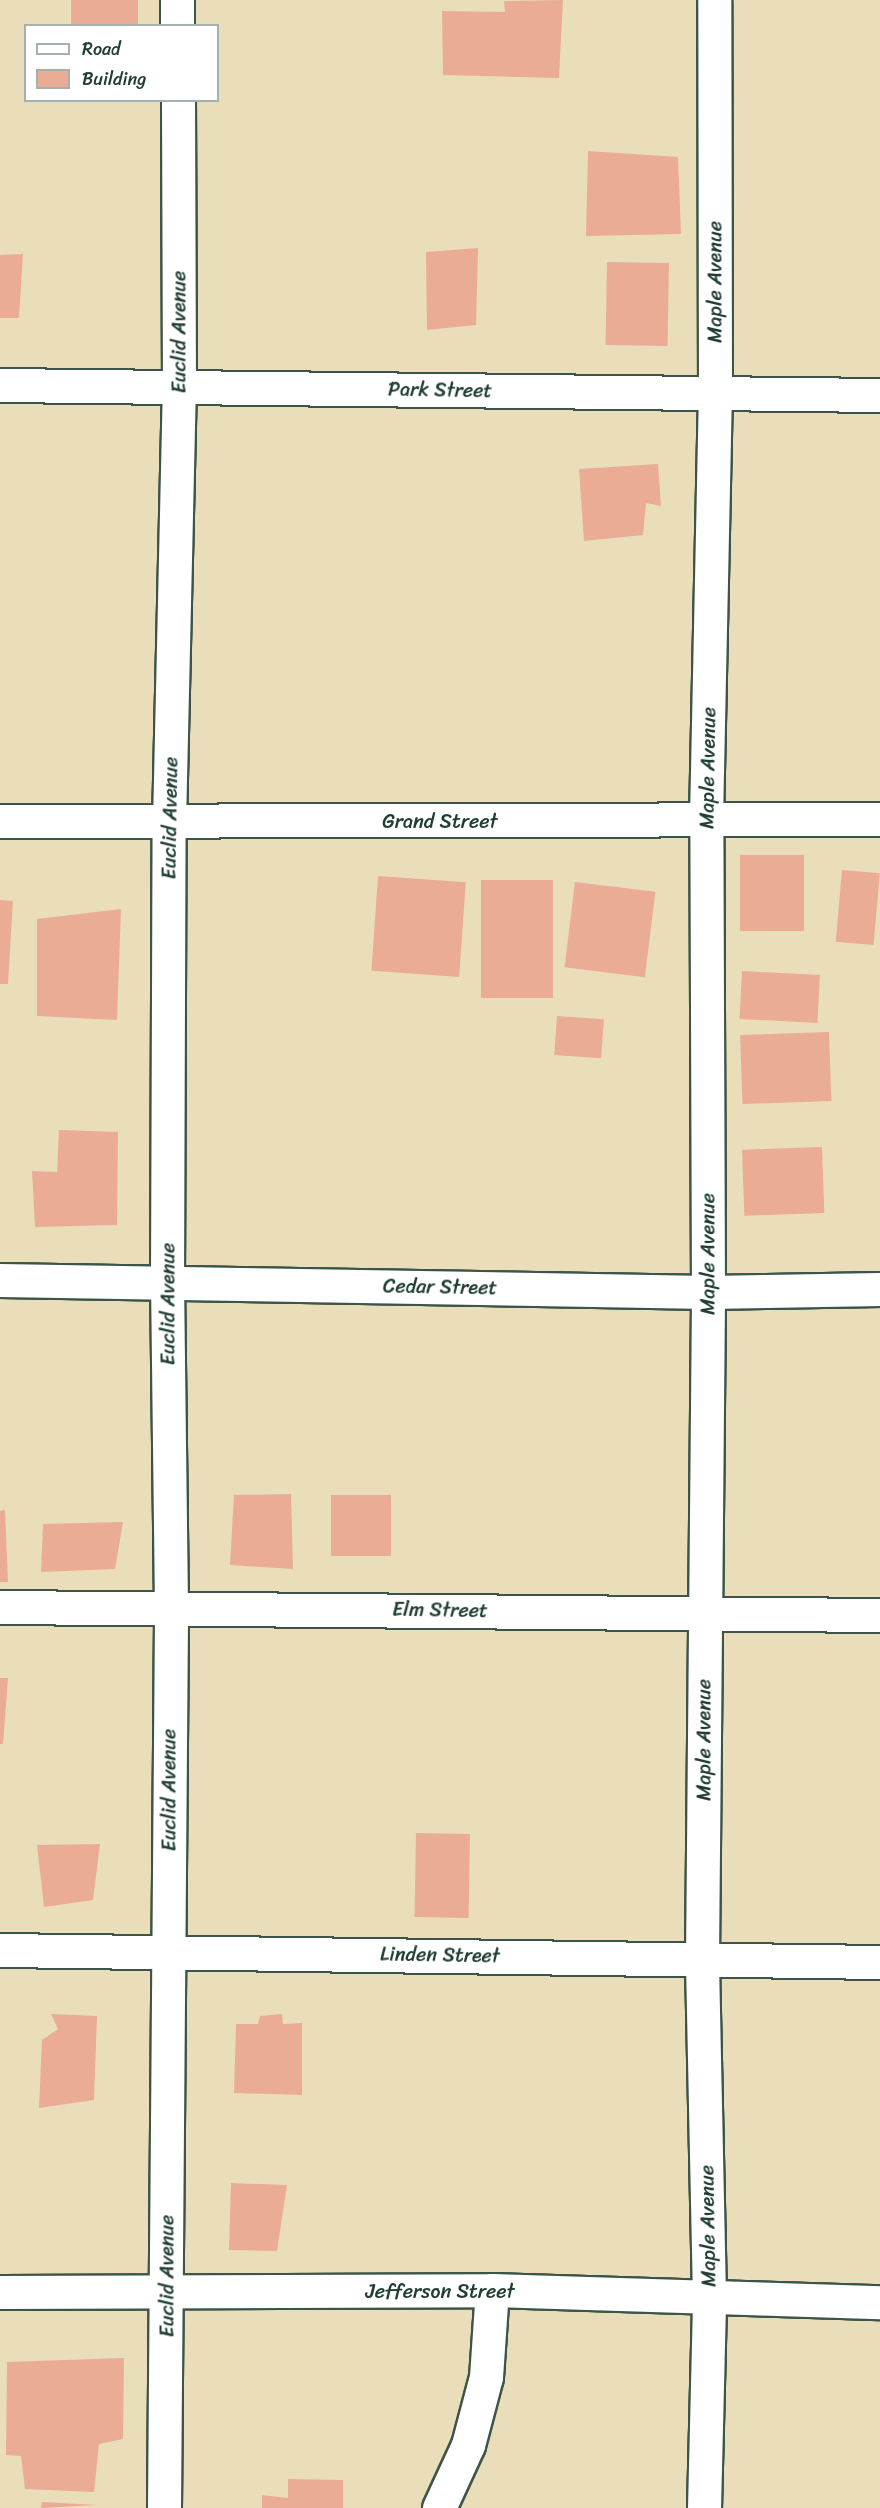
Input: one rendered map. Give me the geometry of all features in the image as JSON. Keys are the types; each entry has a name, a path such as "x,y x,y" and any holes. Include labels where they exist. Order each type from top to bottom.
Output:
{"street":[{"path":"177,0 177,24"},
{"name":"Maple Avenue","path":"704,2508 709,2297 702,1959 708,1292 706,819 715,395 714,0"},
{"name":"Euclid Avenue","path":"164,2508 171,1607 167,1282 170,823 179,385 178,102"},
{"name":"Park Street","path":"0,385 179,385 715,395 880,395"},
{"name":"Grand Street","path":"0,821 170,823 880,819"},
{"name":"Cedar Street","path":"0,1280 708,1292 880,1289"},
{"name":"Elm Street","path":"0,1607 880,1615"},
{"name":"Linden Street","path":"0,1950 168,1950 880,1962"},
{"path":"439,2508 468,2445 486,2377 492,2290"},
{"name":"Jefferson Street","path":"0,2292 492,2290 880,2302"}],"building":[{"path":"71,0 138,0 138,24 71,24"},
{"path":"563,0 559,78 443,75 442,11 505,12 504,1"},
{"path":"588,151 678,157 681,234 586,236"},
{"path":"478,248 476,325 427,330 426,252"},
{"path":"23,254 19,318 0,318 0,255"},
{"path":"607,262 669,263 668,346 606,345"},
{"path":"658,464 661,506 646,503 643,535 584,541 579,469"},
{"path":"740,855 804,855 804,931 740,931"},
{"path":"842,870 880,873 874,945 836,942"},
{"path":"378,876 466,882 459,977 371,971"},
{"path":"481,880 553,880 553,998 481,998"},
{"path":"575,882 655,892 645,977 565,967"},
{"path":"0,900 13,901 8,984 0,984"},
{"path":"121,909 117,1020 37,1016 37,919"},
{"path":"742,971 820,975 817,1023 739,1019"},
{"path":"557,1016 604,1019 601,1058 554,1055"},
{"path":"829,1032 831,1101 742,1104 740,1035"},
{"path":"59,1130 118,1132 117,1225 35,1227 32,1171 57,1172"},
{"path":"822,1147 824,1213 744,1216 742,1150"},
{"path":"291,1494 293,1569 230,1565 234,1495"},
{"path":"331,1495 391,1495 391,1556 331,1556"},
{"path":"5,1510 8,1582 0,1582 0,1511"},
{"path":"123,1522 115,1569 41,1572 43,1524"},
{"path":"0,1678 8,1678 3,1744 0,1744"},
{"path":"416,1833 470,1834 469,1918 415,1917"},
{"path":"100,1844 93,1900 44,1907 37,1845"},
{"path":"51,2014 97,2016 94,2100 39,2108 42,2040 58,2029"},
{"path":"282,2014 283,2024 302,2023 302,2095 234,2093 236,2024 258,2024 260,2016"},
{"path":"231,2183 287,2185 277,2251 229,2250"},
{"path":"124,2358 123,2439 99,2444 94,2492 25,2489 21,2456 6,2455 7,2362"},
{"path":"288,2479 343,2480 343,2508 262,2508 262,2495 288,2498"},
{"path":"42,2502 97,2505 41,2508"}]}
